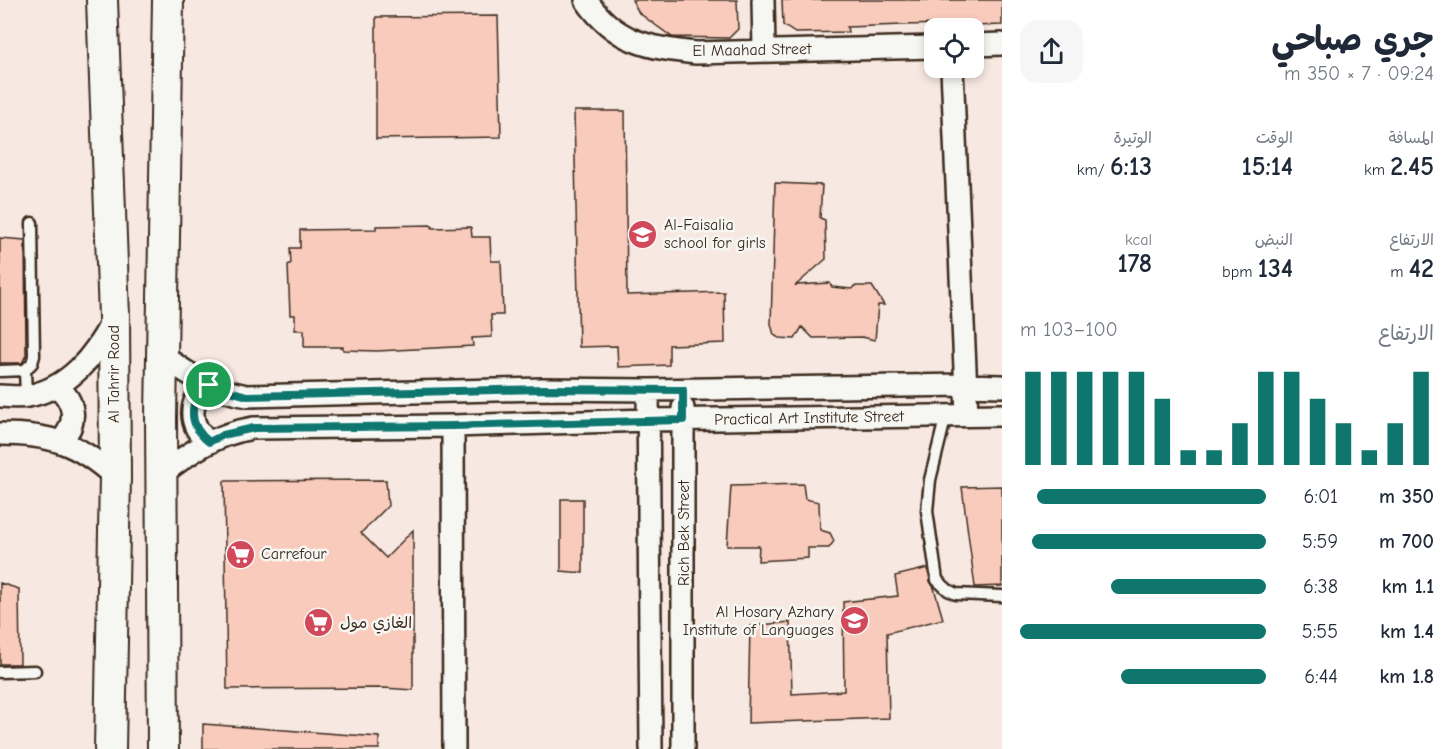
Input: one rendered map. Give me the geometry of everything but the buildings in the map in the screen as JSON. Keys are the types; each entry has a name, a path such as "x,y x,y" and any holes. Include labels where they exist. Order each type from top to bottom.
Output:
{"street":[{"name":"Al Tahrir Road","path":"102,0 114,316 115,477 110,749"},
{"path":"164,749 161,354 168,0"},
{"name":"El Maahad Street","path":"586,0 596,14 615,31 637,43 661,50 696,53 924,47"},
{"path":"763,0 764,50"},
{"path":"984,45 1002,44"},
{"path":"952,78 965,385 956,415"},
{"path":"0,396 26,396 56,386 86,363 114,316"},
{"name":"Practical Art Institute Street","path":"161,354 209,385 247,396 543,389 683,390 1002,386"},
{"path":"209,385 197,397 192,413 196,429 209,442"},
{"path":"56,386 69,399 73,417 71,426 61,441"},
{"name":"Rich Bek Street","path":"648,390 651,749"},
{"name":"Rich Bek Street","path":"683,390 683,749"},
{"name":"Practical Art Institute Street","path":"161,475 195,449 223,435 254,428 1002,415"},
{"path":"453,426 454,749"},
{"path":"0,434 27,434 61,441 89,455 115,477"},
{"path":"651,690 684,691"}],"lane":[{"path":"0,371 25,370 32,363 34,356 32,223"},
{"path":"25,370 26,396"},
{"path":"956,415 930,480 927,511 937,580 956,594 1002,596"},
{"path":"0,672 34,671"}],"place":[{"name":"Al-Faisalia school for girls","path":"643,234"},
{"name":"Carrefour","path":"240,554"},
{"name":"Al Hosary Azhary Institute of Languages","path":"855,621"},
{"name":"الغازي مول","path":"319,623"}],"route":[{"path":"209,385 247,396 543,389 683,390 683,420 254,428 223,435 209,442 196,429 192,413 197,397 209,385"}]}
